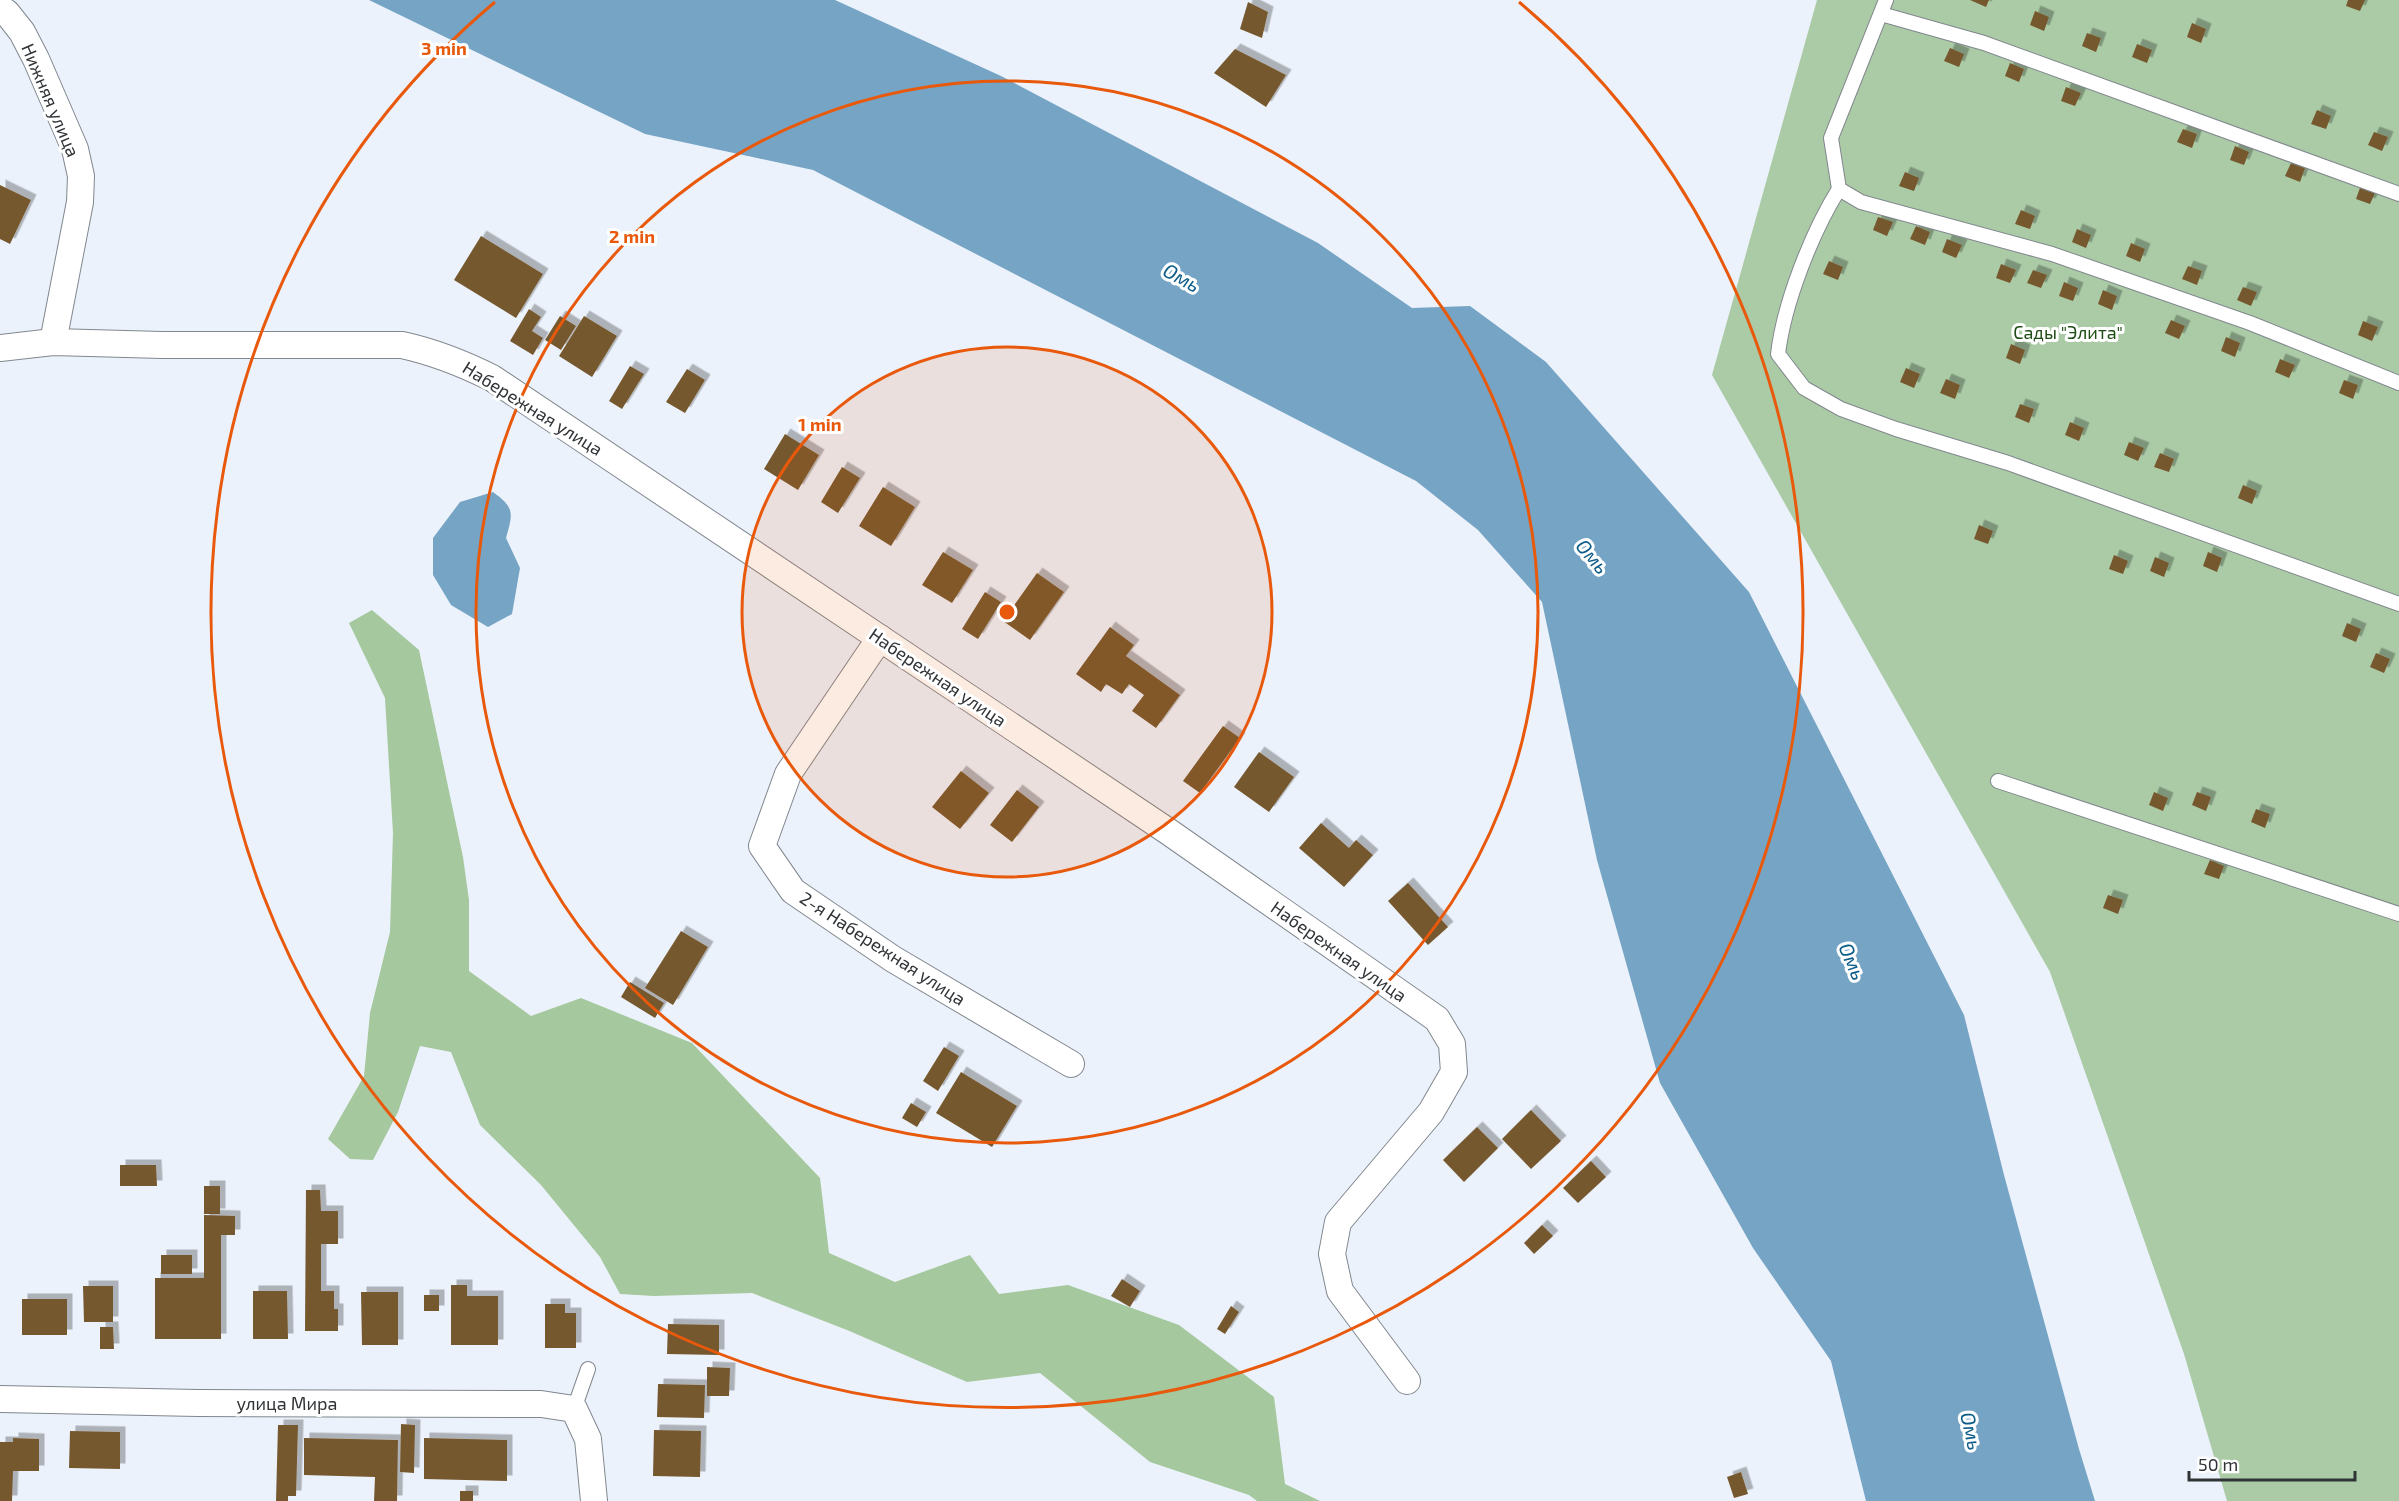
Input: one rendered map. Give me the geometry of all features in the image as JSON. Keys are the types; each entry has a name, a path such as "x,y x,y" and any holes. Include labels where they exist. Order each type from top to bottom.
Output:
{"street":[{"name":"Нижняя улица","path":"0,9 7,13 22,32 36,59 75,149 81,176 80,202 53,342"},
{"name":"Набережная улица","path":"0,348 53,342 162,345 402,345 432,351 458,361 492,378 1169,832 1437,1019 1452,1044 1454,1072 1431,1112 1338,1222 1332,1254 1340,1291 1407,1381"},
{"name":"2-я Набережная улица","path":"880,638 788,774 762,846 793,891 893,959 1071,1064"},
{"name":"улица Мира","path":"0,1399 198,1403 542,1404 574,1409"},
{"path":"574,1409 588,1439 594,1501"}],"lane":[{"path":"1887,0 1831,138 1839,189 1827,208 1782,325 1779,354 1804,388 1841,409 1885,425 2008,464 2399,604"},
{"path":"1881,14 1984,43 2399,194"},
{"path":"1839,189 1861,202 2052,254 2250,323 2399,382"},
{"path":"1998,780 2399,914"},
{"path":"574,1409 588,1369"}],"green space":[{"name":"Сады \"Элита\"","path":"1817,0 2399,0 2399,1501 2227,1501 2184,1354 2050,972 1712,375"},
{"path":"372,610 419,650 463,857 469,900 469,971 531,1016 581,998 692,1043 820,1178 829,1253 895,1282 970,1255 999,1294 1068,1285 1179,1325 1274,1397 1285,1484 1320,1501 1257,1501 1249,1495 1150,1462 1040,1373 967,1382 847,1330 752,1293 654,1296 620,1294 600,1257 541,1185 480,1125 451,1052 420,1046 398,1112 373,1160 350,1159 328,1139 364,1076 370,1013 390,932 393,833 385,698 349,623"}],"water":[{"name":"Омь","path":"369,0 835,0 1001,76 1318,243 1412,308 1470,306 1546,362 1749,592 1964,1015 2004,1175 2095,1501 1866,1501 1831,1361 1753,1248 1660,1083 1597,860 1542,602 1478,530 1416,481 813,170 645,134"},
{"path":"493,492 509,507 511,517 506,538 520,568 512,614 488,627 451,605 433,575 433,538 460,502"}],"building":[{"path":"1970,0 1989,0 1986,7"},
{"path":"2348,0 2365,0 2360,11 2346,6"},
{"path":"1248,2 1268,12 1262,38 1240,29"},
{"path":"2035,11 2049,17 2044,31 2030,25"},
{"path":"2192,23 2206,29 2201,43 2187,37"},
{"path":"2087,33 2101,38 2096,52 2082,46"},
{"path":"2137,44 2152,50 2147,63 2132,57"},
{"path":"1950,48 1964,54 1959,67 1944,61"},
{"path":"1235,49 1286,75 1266,107 1214,73"},
{"path":"2010,63 2024,69 2019,82 2005,76"},
{"path":"2066,87 2081,93 2075,106 2061,101"},
{"path":"2317,110 2331,116 2326,129 2311,124"},
{"path":"2183,129 2197,134 2192,148 2177,142"},
{"path":"2374,132 2388,137 2382,151 2368,145"},
{"path":"2235,146 2249,152 2244,165 2230,160"},
{"path":"2291,163 2305,168 2300,182 2285,176"},
{"path":"1905,172 1919,178 1914,191 1899,186"},
{"path":"0,185 31,200 10,244 0,239"},
{"path":"2361,185 2376,191 2370,204 2356,199"},
{"path":"2021,210 2035,216 2030,229 2015,224"},
{"path":"1878,217 1893,222 1887,236 1873,230"},
{"path":"1916,226 1930,232 1925,245 1910,239"},
{"path":"2077,229 2091,235 2086,248 2072,242"},
{"path":"481,236 543,274 516,318 454,280"},
{"path":"1947,239 1962,245 1956,258 1942,252"},
{"path":"2131,243 2145,249 2140,262 2126,256"},
{"path":"1829,261 1843,267 1838,280 1823,274"},
{"path":"2001,264 2016,270 2010,283 1996,278"},
{"path":"2188,266 2202,271 2197,285 2182,279"},
{"path":"2033,270 2047,275 2041,288 2027,283"},
{"path":"2064,282 2078,288 2073,301 2059,296"},
{"path":"2243,287 2257,292 2251,306 2237,300"},
{"path":"2103,290 2117,296 2112,310 2098,304"},
{"path":"529,309 541,317 532,331 543,338 533,355 510,341"},
{"path":"560,316 576,326 561,350 545,340"},
{"path":"584,316 617,336 592,377 559,356"},
{"path":"2171,320 2185,326 2179,339 2165,333"},
{"path":"2363,321 2378,327 2372,341 2358,335"},
{"path":"2226,337 2240,343 2235,357 2221,351"},
{"path":"2011,344 2025,350 2020,364 2006,358"},
{"path":"2280,359 2295,365 2289,378 2275,372"},
{"path":"630,366 644,374 622,409 609,401"},
{"path":"1906,368 1920,374 1914,388 1900,382"},
{"path":"687,369 705,380 685,413 666,402"},
{"path":"1946,379 1960,385 1955,399 1940,393"},
{"path":"2344,380 2358,385 2353,399 2339,393"},
{"path":"2020,404 2034,409 2029,423 2015,417"},
{"path":"2070,422 2084,428 2079,441 2065,435"},
{"path":"785,434 819,455 798,490 764,469"},
{"path":"2129,442 2144,448 2138,461 2124,455"},
{"path":"2160,453 2174,459 2169,472 2154,467"},
{"path":"842,467 860,478 838,513 821,502"},
{"path":"2243,485 2257,491 2252,504 2238,498"},
{"path":"883,487 915,507 891,546 859,526"},
{"path":"1979,525 1993,531 1988,544 1974,539"},
{"path":"943,552 973,570 952,603 922,585"},
{"path":"2208,552 2222,558 2217,572 2203,566"},
{"path":"2114,555 2128,561 2123,574 2109,569"},
{"path":"2155,557 2169,563 2164,577 2150,571"},
{"path":"1037,573 1064,592 1030,640 1003,621"},
{"path":"985,592 1001,602 978,639 962,629"},
{"path":"2347,623 2361,629 2356,642 2342,636"},
{"path":"1110,627 1134,645 1126,656 1180,695 1156,728 1132,711 1144,695 1129,684 1122,694 1106,684 1101,692 1076,674"},
{"path":"2376,653 2390,659 2384,673 2370,667"},
{"path":"1223,726 1240,738 1200,793 1183,781"},
{"path":"1259,752 1294,777 1269,812 1234,787"},
{"path":"961,771 989,793 960,829 932,807"},
{"path":"1017,790 1039,807 1012,842 990,825"},
{"path":"2154,792 2168,798 2163,811 2149,805"},
{"path":"2197,792 2211,797 2206,811 2192,805"},
{"path":"2256,809 2270,814 2265,828 2251,822"},
{"path":"1321,823 1349,848 1356,840 1373,855 1344,887 1299,848"},
{"path":"2210,860 2224,866 2219,879 2204,874"},
{"path":"1408,883 1448,927 1428,945 1388,901"},
{"path":"2108,895 2123,900 2118,914 2103,908"},
{"path":"681,931 708,947 673,1005 645,988"},
{"path":"630,982 664,1003 655,1018 621,997"},
{"path":"944,1047 959,1056 938,1091 923,1081"},
{"path":"961,1072 1017,1106 992,1147 936,1113"},
{"path":"911,1103 926,1112 917,1127 902,1118"},
{"path":"1531,1110 1561,1141 1531,1169 1502,1139"},
{"path":"1477,1127 1498,1148 1464,1182 1443,1160"},
{"path":"1591,1161 1606,1177 1578,1203 1563,1188"},
{"path":"120,1165 156,1165 157,1186 120,1186"},
{"path":"204,1186 220,1186 220,1214 204,1214"},
{"path":"306,1190 320,1190 321,1211 338,1211 338,1244 321,1244 321,1291 334,1291 334,1309 338,1309 338,1331 305,1331"},
{"path":"204,1215 235,1216 235,1235 221,1235 221,1339 155,1339 155,1278 204,1278"},
{"path":"1542,1225 1553,1236 1534,1254 1524,1243"},
{"path":"161,1255 192,1255 192,1274 161,1274"},
{"path":"1122,1279 1140,1291 1130,1307 1111,1296"},
{"path":"451,1285 467,1285 467,1296 498,1296 498,1345 451,1345"},
{"path":"83,1286 113,1286 113,1322 84,1322"},
{"path":"253,1291 287,1291 288,1339 253,1339"},
{"path":"361,1292 398,1292 398,1345 362,1345"},
{"path":"424,1295 439,1295 439,1311 424,1311"},
{"path":"22,1299 67,1299 67,1335 22,1335"},
{"path":"545,1304 565,1304 565,1313 576,1313 576,1348 545,1348"},
{"path":"1231,1306 1239,1312 1225,1334 1217,1329"},
{"path":"668,1324 719,1325 719,1355 667,1354"},
{"path":"100,1327 113,1327 114,1349 100,1349"},
{"path":"707,1367 730,1368 729,1396 707,1396"},
{"path":"658,1384 705,1385 704,1418 657,1417"},
{"path":"401,1424 415,1425 414,1473 400,1472"},
{"path":"278,1425 298,1425 296,1496 288,1496 288,1501 276,1501"},
{"path":"654,1430 701,1431 700,1477 653,1476"},
{"path":"70,1431 120,1432 120,1469 69,1468"},
{"path":"13,1438 39,1439 39,1471 13,1471 12,1501 0,1501 0,1442 13,1442"},
{"path":"304,1438 398,1440 397,1501 374,1501 375,1477 304,1475"},
{"path":"424,1438 507,1440 507,1481 424,1479"},
{"path":"1741,1472 1748,1494 1734,1498 1727,1477"},
{"path":"460,1491 473,1491 473,1501 460,1501"}]}
